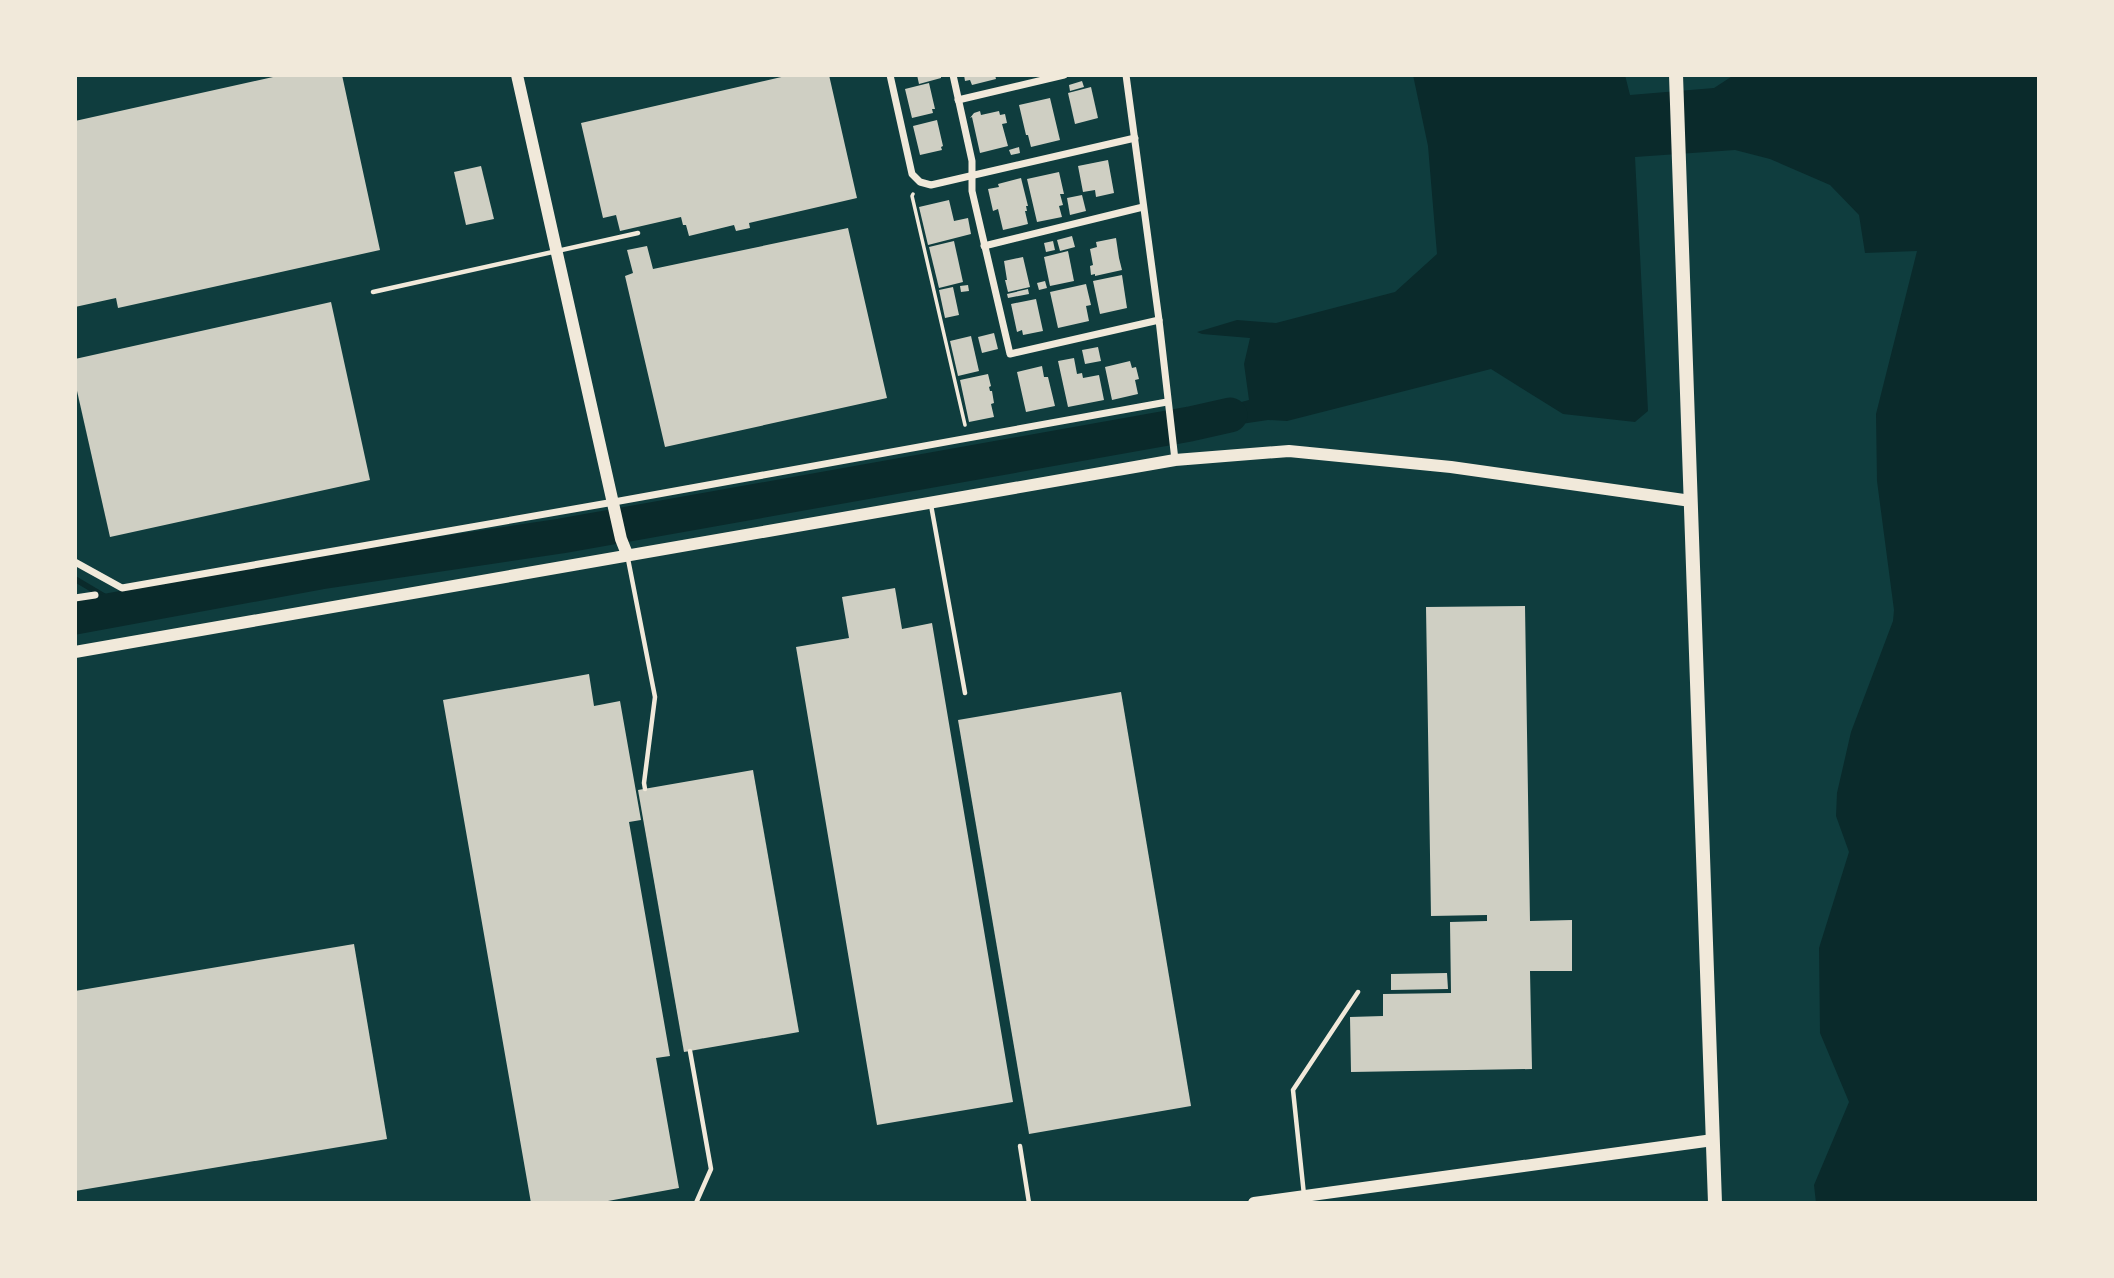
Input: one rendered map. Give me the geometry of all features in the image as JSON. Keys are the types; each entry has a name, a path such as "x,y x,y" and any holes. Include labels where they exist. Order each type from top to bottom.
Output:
{"main road":[{"path":"1675,82 1715,1203"}],"street":[{"path":"517,75 621,539 627,554"},
{"path":"890,75 912,174 920,183 931,185 1135,138"},
{"path":"953,75 972,161 972,191 1010,354 1158,320"},
{"path":"958,100 1064,75"},
{"path":"1126,75 1175,460"},
{"path":"984,246 1143,207"},
{"path":"75,562 122,588 614,504 967,437 1168,406"},
{"path":"75,652 1175,460 1289,451 1451,467 1691,501"},
{"path":"75,598 95,595"},
{"path":"1254,1203 1713,1140"}],"lane":[{"path":"373,292 638,233"},
{"path":"930,501 965,693"},
{"path":"627,554 654,697 645,789"},
{"path":"1304,1195 1293,1090 1358,992"},
{"path":"690,1051 711,1169 696,1203"},
{"path":"1020,1146 1029,1203"}],"path":[{"path":"920,183 912,196 967,437"}],"water":[{"path":"1413,75 1625,75 1630,95 1714,88 1734,75 2039,75 2039,1203 1816,1203 1814,1185 1849,1102 1820,1033 1819,948 1849,852 1836,816 1837,793 1851,732 1893,621 1894,610 1877,481 1876,414 1917,251 1865,253 1859,215 1830,185 1770,159 1735,150 1635,157 1648,411 1635,422 1563,414 1491,369 1287,421 1268,420 1187,432 1183,417 1249,400 1244,364 1250,338 1197,332 1237,320 1276,323 1395,292 1437,254 1428,146"}],"building":[{"path":"282,75 342,75 380,250 118,308 116,298 75,307 75,121"},
{"path":"790,75 829,75 857,198 749,223 750,228 736,231 734,225 689,236 681,217 620,231 616,215 603,218 581,123"},
{"path":"917,75 941,75 941,78 919,84"},
{"path":"964,75 995,75 996,79 972,85 970,80 965,81"},
{"path":"1082,81 1084,87 1070,91 1069,85"},
{"path":"929,83 935,109 932,109 933,113 912,118 905,89"},
{"path":"1091,87 1098,118 1075,124 1068,93"},
{"path":"1050,98 1060,140 1031,147 1019,105"},
{"path":"980,111 981,115 999,111 1000,115 1005,114 1007,123 1002,124 1008,146 980,153 972,117 970,118"},
{"path":"937,120 942,150 920,155 913,126"},
{"path":"1019,147 1020,153 1011,155 1009,150"},
{"path":"1108,160 1114,193 1096,197 1095,190 1083,192 1078,166"},
{"path":"481,166 494,219 466,225 454,172"},
{"path":"1059,172 1064,194 1060,194 1062,217 1037,222 1027,179"},
{"path":"1021,178 1028,206 1025,211 1028,224 1003,230 998,209 993,211 988,189"},
{"path":"1082,195 1086,211 1070,215 1067,198"},
{"path":"949,200 954,221 968,218 971,234 928,245 919,207"},
{"path":"848,228 887,398 665,447 625,276 633,273 627,250 647,246 653,269"},
{"path":"1072,236 1075,247 1060,251 1057,240"},
{"path":"1116,238 1122,270 1091,275 1090,266 1093,265 1090,249 1097,247 1096,242"},
{"path":"954,241 963,282 939,288 929,247"},
{"path":"1053,241 1055,250 1046,252 1044,243"},
{"path":"1068,251 1074,281 1050,286 1044,257"},
{"path":"1023,257 1030,287 1008,292 1004,261"},
{"path":"1122,275 1127,308 1100,314 1093,281"},
{"path":"1045,281 1047,288 1039,290 1037,283"},
{"path":"1086,284 1091,305 1086,306 1089,321 1058,328 1050,292"},
{"path":"968,285 969,291 961,292 960,286"},
{"path":"953,287 959,315 945,318 939,290"},
{"path":"1028,289 1029,294 1008,298 1007,294"},
{"path":"1036,299 1043,331 1023,335 1022,330 1017,332 1011,304"},
{"path":"331,302 370,480 110,537 75,382 75,359"},
{"path":"994,333 998,349 982,353 978,337"},
{"path":"971,336 979,371 958,376 950,341"},
{"path":"1098,347 1101,361 1085,364 1082,350"},
{"path":"1074,358 1077,374 1082,373 1083,378 1099,375 1104,400 1068,407 1058,361"},
{"path":"1130,361 1132,368 1136,367 1139,379 1135,380 1138,394 1112,400 1105,367"},
{"path":"1042,366 1044,377 1048,377 1055,406 1026,412 1017,372"},
{"path":"988,374 994,417 969,422 960,380"},
{"path":"895,588 902,629 932,623 1013,1102 877,1125 796,647 849,638 842,597"},
{"path":"1525,606 1530,921 1572,920 1572,971 1530,971 1532,1069 1351,1072 1350,1017 1383,1016 1383,994 1451,993 1450,922 1487,921 1487,915 1431,916 1426,607"},
{"path":"589,674 594,706 620,701 641,820 629,822 670,1056 656,1058 679,1188 597,1203 531,1203 443,700"},
{"path":"1121,692 1191,1106 1029,1134 958,720"},
{"path":"753,770 799,1032 684,1052 638,790"},
{"path":"354,944 387,1139 75,1191 75,991"},
{"path":"1447,973 1448,989 1391,990 1391,974"}],"waterway":[{"path":"75,617 320,572 561,536 1230,415"},
{"path":"75,579 124,608"}]}
